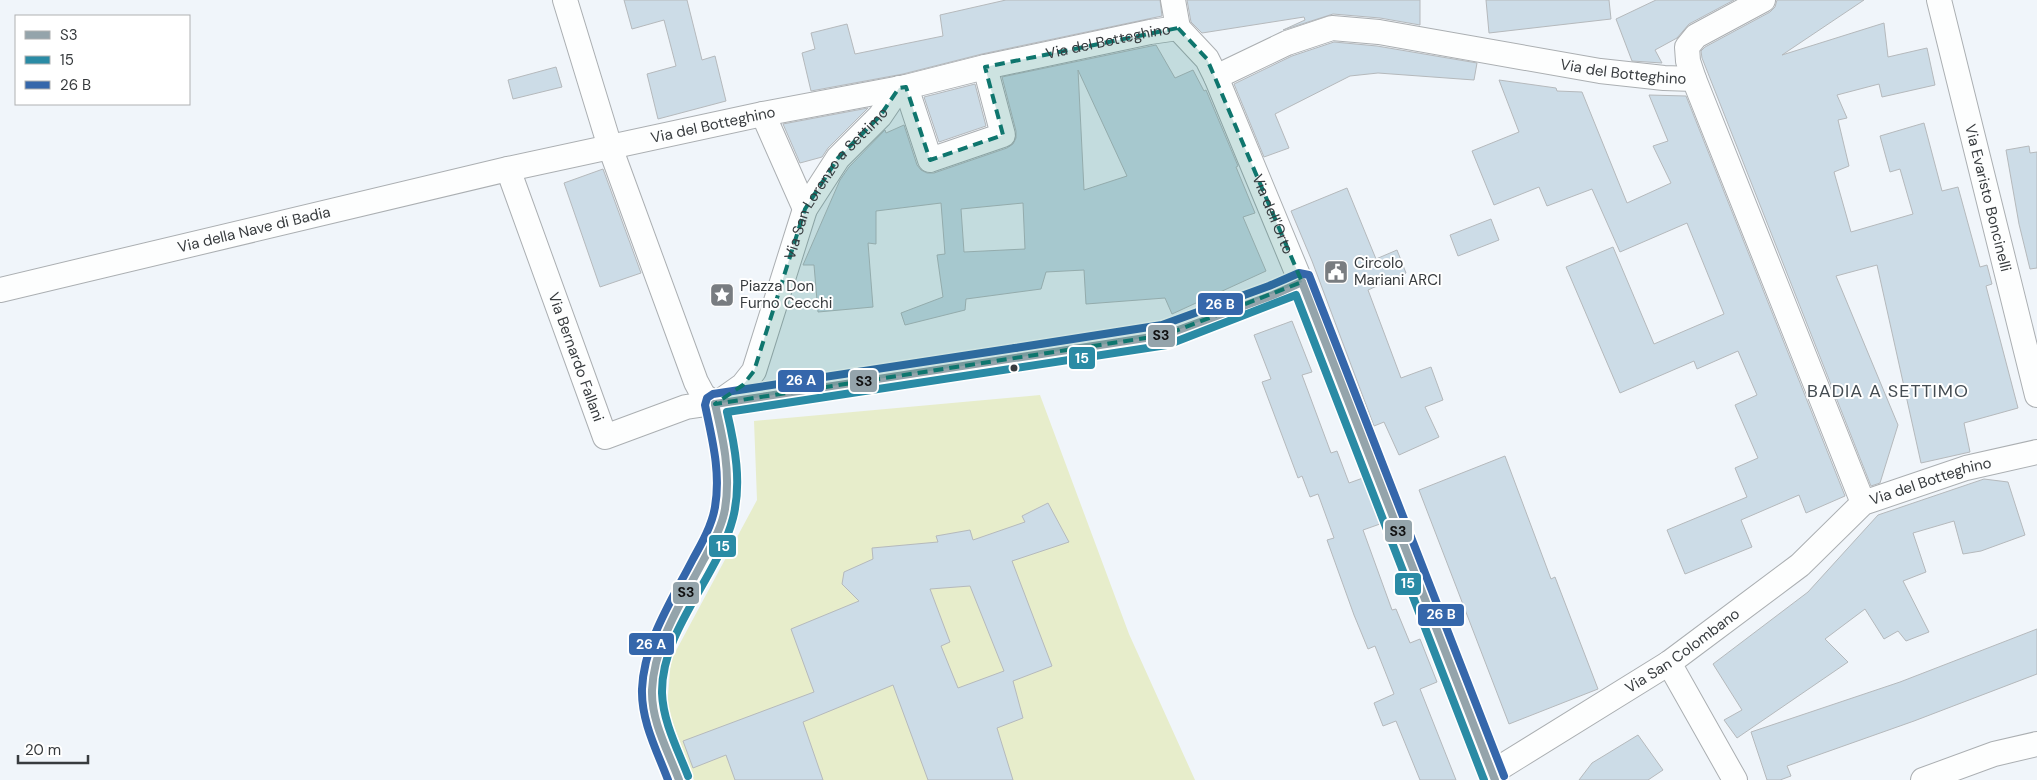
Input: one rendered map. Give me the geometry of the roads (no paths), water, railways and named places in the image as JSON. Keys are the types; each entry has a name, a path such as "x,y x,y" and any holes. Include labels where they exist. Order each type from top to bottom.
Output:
{"street":[{"path":"565,0 610,147 696,382 703,394 715,404 725,446 727,470 726,508 716,537 663,642 653,674 654,712 680,780"},
{"path":"1173,0 1178,28"},
{"path":"1694,79 1688,61 1687,47 1696,36 1763,0"},
{"name":"Via Evaristo Boncinelli","path":"1939,0 2037,395"},
{"name":"Via del Botteghino","path":"508,169 763,114 902,87 1150,32 1178,28 1207,59 1216,77 1287,43 1332,28 1379,32 1600,71 1664,78 1694,79 1863,503 1966,468 2037,452"},
{"path":"902,87 930,160 1003,135 986,67"},
{"name":"Via dell'Orto","path":"1216,77 1302,282 1494,776"},
{"name":"Via San Lorenzo a Settimo","path":"715,404 743,385 754,371 805,209 838,158 880,116 902,87"},
{"path":"763,114 805,209"},
{"name":"Via della Nave di Badia","path":"0,290 508,169"},
{"name":"Via Bernardo Fallani","path":"508,169 605,437 686,407 715,404"},
{"path":"715,404 1165,335 1273,295 1302,282"},
{"name":"Via San Colombano","path":"1494,776 1669,663 1800,565 1863,503"},
{"path":"1669,663 1735,780"},
{"path":"1923,780 1994,754 2037,744"}],"place":[{"name":"Circolo Mariani ARCI","path":"1336,272"},
{"name":"Piazza Don Furno Cecchi","path":"722,295"}],"district":[{"name":"BADIA A SETTIMO","path":"1888,391"}]}
